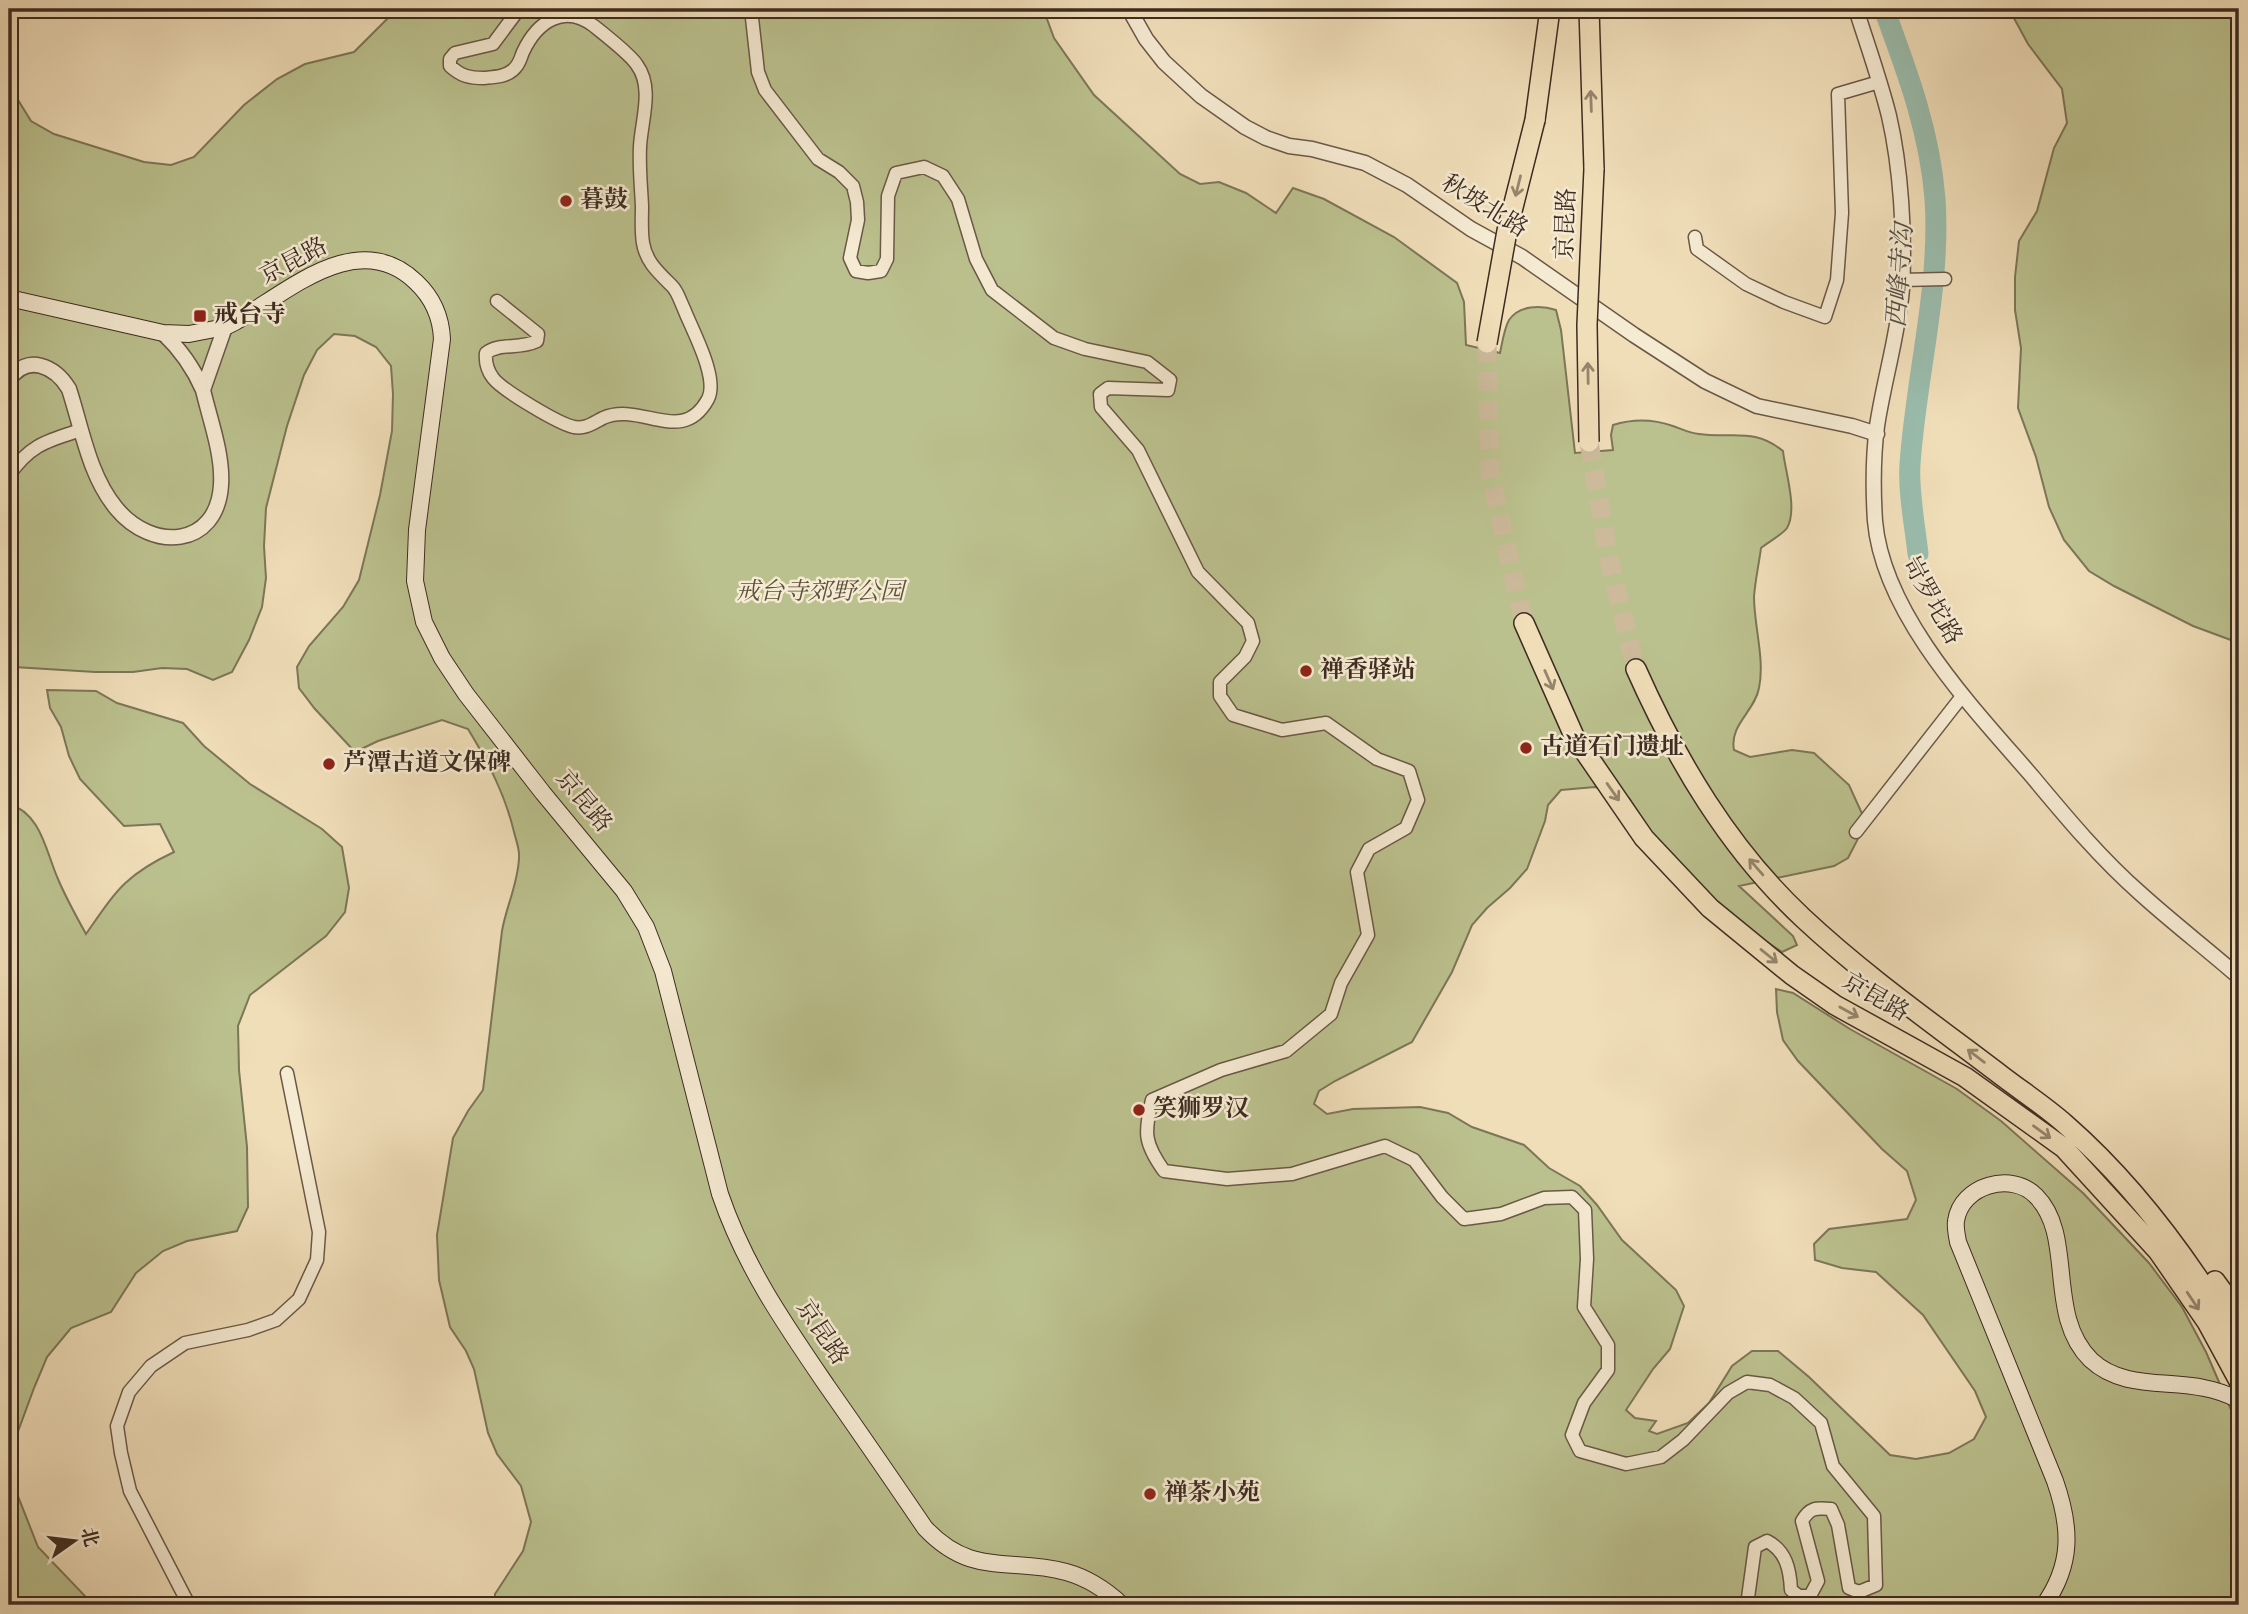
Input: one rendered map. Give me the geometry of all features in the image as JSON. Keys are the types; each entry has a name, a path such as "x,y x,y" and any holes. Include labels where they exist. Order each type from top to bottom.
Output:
{"highway":[{"name":"京昆路","path":"1487,342 1507,230 1535,120 1550,9"},
{"name":"京昆路","path":"1589,9 1594,169 1587,325 1590,442"},
{"name":"京昆路","path":"1524,623 1574,736 1644,838 1710,908 1792,975 1835,1004 1965,1077 2064,1148 2158,1251 2207,1322 2239,1381"},
{"name":"京昆路","path":"1636,669 1687,771 1744,853 1802,917 1873,979 2066,1124 2121,1180 2174,1242 2239,1343"},
{"path":"2121,1180 2144,1192 2182,1236 2239,1314"}],"main road":[{"name":"京昆路","path":"9,299 163,333 190,334 225,327 325,269 343,262 363,259 381,262 411,277 424,289 434,306 442,339 417,530 415,581 424,622 442,658 466,694 543,793 616,880 646,927 663,971 720,1194 753,1272 792,1335 925,1528 938,1541 950,1550 978,1562 1043,1568 1083,1578 1111,1594 1122,1605"},
{"path":"2044,1605 2059,1579 2063,1564 2067,1541 2066,1519 2055,1481 1958,1242 1956,1220 1963,1203 1977,1190 1996,1182 2016,1184 2034,1193 2046,1207 2052,1225 2068,1322 2078,1344 2092,1361 2130,1380 2203,1388 2239,1400"}],"street":[{"path":"497,301 538,334 537,341 522,347 493,349 486,354 485,363 502,387 564,424 589,426 617,413 631,413 679,423 690,418 707,401 711,380 699,345 678,295 649,261 643,244 640,150 646,99 644,82 637,65 593,25 581,18 567,15 553,17 538,28 523,52 520,64 511,72 499,77 472,78 460,75 450,66 450,59 455,53 493,44 519,9"},
{"path":"751,9 758,72 765,90 818,159 853,186 858,220 850,258 856,271 880,271 887,259 888,196 896,173 923,167 943,176 958,199 976,259 992,290 1054,338 1085,349 1147,362 1170,380 1168,390 1108,388 1100,394 1101,407 1138,450 1198,572 1248,623 1253,641 1245,657 1220,682 1220,696 1233,715 1282,730 1326,723 1377,760 1409,771 1418,800 1406,828 1369,849 1357,872 1368,935 1341,983 1331,1014 1286,1051 1221,1070 1152,1100 1145,1128 1152,1154 1164,1171 1227,1179 1292,1174 1385,1146 1414,1160 1464,1219 1501,1214 1544,1198 1572,1197 1585,1210 1587,1259 1584,1307 1608,1345 1608,1370 1584,1403 1572,1435 1580,1451 1626,1464 1661,1457 1683,1440 1728,1393 1747,1382 1770,1385 1794,1398 1821,1423 1833,1466 1874,1516 1876,1585 1859,1592 1849,1588 1838,1525 1831,1509 1814,1508 1808,1511 1802,1521 1818,1581 1810,1596 1799,1596 1791,1590 1790,1570 1779,1547 1767,1541 1755,1547 1747,1605"},
{"name":"秋坡北路","path":"1129,9 1146,39 1164,62 1201,96 1245,127 1289,146 1365,163 1407,185 1471,229 1522,257 1705,381 1757,406 1852,426 1877,434"},
{"name":"岢罗坨路","path":"1856,9 1889,117 1896,155 1903,251 1897,326 1877,434 1874,485 1880,554 1911,621 1963,695 2071,825 2141,894 2239,977"},
{"path":"1695,237 1697,249 1746,284 1825,317 1837,280 1842,213 1838,94 1879,82"},
{"path":"1902,280 1943,279"},
{"path":"203,390 225,327"},
{"path":"9,380 13,374 27,366 46,367 55,371 69,389 98,479 116,508 143,531 167,539 181,537 198,529 209,519 216,506 221,486 220,463 203,390 181,350 163,333"},
{"path":"9,475 29,451 47,441 81,430"},
{"path":"1856,832 1963,695"},
{"path":"189,1605 130,1491 117,1426 129,1391 151,1366 185,1343 248,1330 276,1320 299,1299 317,1260 319,1233 287,1073"}],"green space":[{"name":"戒台寺郊野公园","path":"397,9 1057,9 1047,19 1054,38 1094,95 1180,174 1200,184 1219,182 1246,193 1276,213 1293,188 1324,199 1394,237 1457,283 1464,302 1466,345 1500,353 1509,320 1518,311 1544,307 1556,310 1561,330 1575,453 1613,450 1613,425 1643,421 1658,422 1695,433 1752,436 1783,451 1791,501 1790,520 1785,531 1761,548 1754,597 1761,677 1757,696 1735,733 1734,750 1750,757 1792,750 1814,753 1849,785 1864,818 1862,831 1848,858 1834,866 1739,886 1793,936 1797,945 1782,952 1733,919 1656,840 1629,798 1595,787 1561,790 1548,805 1545,821 1527,869 1472,925 1452,972 1412,1042 1319,1091 1314,1104 1327,1114 1353,1109 1420,1107 1448,1113 1472,1127 1524,1145 1549,1168 1580,1186 1622,1240 1676,1290 1684,1306 1670,1349 1626,1410 1635,1418 1656,1421 1649,1431 1657,1434 1688,1423 1709,1403 1732,1366 1752,1351 1778,1351 1890,1455 1916,1459 1949,1453 1974,1439 1986,1417 1975,1391 1923,1315 1876,1272 1842,1268 1815,1260 1814,1244 1829,1229 1907,1219 1916,1200 1907,1171 1882,1149 1798,1061 1783,1040 1777,1012 1776,989 1793,993 1850,1029 1957,1089 2001,1121 2083,1193 2149,1263 2182,1307 2206,1352 2239,1428 2239,1605 495,1605 495,1594 523,1551 531,1522 521,1486 497,1454 488,1433 474,1369 450,1327 439,1280 437,1235 453,1138 483,1090 502,931 516,877 518,848 501,791 468,729 442,720 378,741 355,752 299,688 297,667 309,646 343,607 359,580 380,495 392,431 393,394 391,366 376,347 355,336 334,334 317,350 304,375 287,426 266,508 266,578 262,607 232,672 213,680 187,669 95,672 14,667 9,669 9,77 15,95 31,121 54,134 144,162 171,165 194,157 244,105 277,79 305,64 354,52"},
{"path":"2009,9 2239,9 2239,643 2193,626 2089,571 2064,540 2049,507 2036,457 2018,408 2021,348 2015,310 2015,277 2019,241 2037,211 2054,148 2067,123 2062,89 2028,44"},
{"path":"47,690 96,691 117,703 183,723 204,746 250,784 322,829 342,847 349,888 345,912 326,936 250,995 238,1026 239,1070 247,1147 248,1207 237,1231 187,1241 163,1251 136,1273 111,1312 71,1328 47,1357 16,1437 14,1486 38,1547 85,1596 90,1605 9,1605 9,804 28,816 41,835 61,886 86,934 123,886 144,868 174,852 160,824 124,826 80,779 69,756 61,727 50,708"}],"waterway":[{"name":"西峰寺沟","path":"1884,9 1923,126 1935,199 1936,232 1931,298 1910,464 1918,554"}],"tunnel":[{"path":"1487,343 1490,474 1524,623"},
{"path":"1589,442 1609,559 1636,669"}],"place":[{"name":"暮鼓","path":"566,201"},
{"name":"戒台寺","path":"200,316"},
{"name":"禅香驿站","path":"1306,671"},
{"name":"古道石门遗址","path":"1526,748"},
{"name":"芦潭古道文保碑","path":"329,764"},
{"name":"笑狮罗汉","path":"1139,1110"},
{"name":"禅茶小苑","path":"1150,1494"}]}
